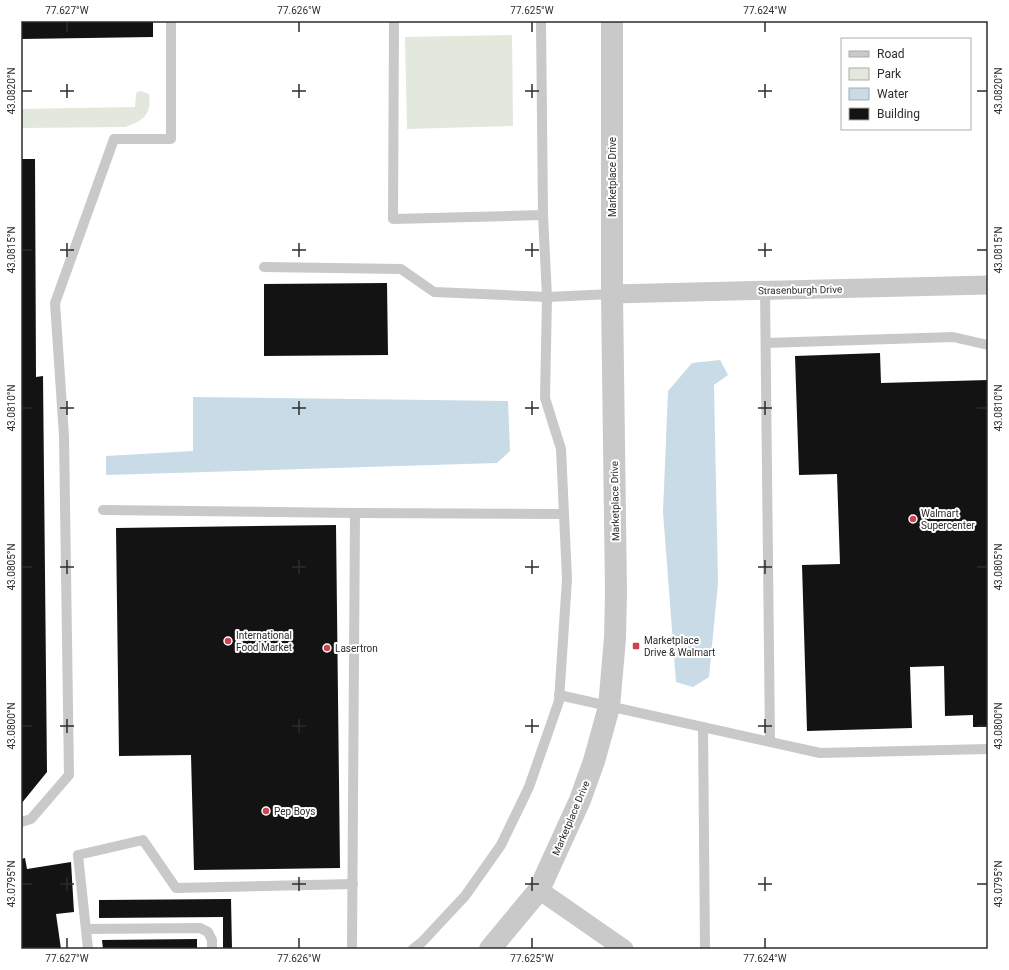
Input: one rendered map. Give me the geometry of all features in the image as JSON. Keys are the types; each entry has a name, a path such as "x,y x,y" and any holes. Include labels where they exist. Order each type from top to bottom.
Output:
{"street":[{"name":"Marketplace Drive","path":"490,949 539,890 580,800 594,761 609,707 615,638 616,593 612,294 612,21"},
{"name":"Strasenburgh Drive","path":"612,294 988,285"},
{"path":"539,890 624,949"}],"lane":[{"path":"21,822 31,819 69,775 64,436 55,303 114,139 172,138 172,21"},
{"path":"394,21 393,219 543,215"},
{"path":"413,949 422,942 465,896 501,845 529,787 560,695 567,579 561,449 545,398 547,297 543,215 541,21"},
{"path":"264,267 401,269 434,292 547,297 612,294"},
{"path":"765,290 770,742"},
{"path":"766,343 953,337 988,345"},
{"path":"103,510 564,514"},
{"path":"352,949 354,513"},
{"path":"560,695 702,728 820,753 988,749"},
{"path":"702,728 705,949"},
{"path":"88,949 78,855 143,840 176,888 353,884"},
{"path":"86,929 200,928 208,932 212,940 212,949"}],"green space":[{"path":"512,35 513,126 407,129 405,37"},
{"path":"141,91 149,94 150,101 147,112 145,116 137,122 125,127 21,128 21,109 135,107 136,94 137,92"}],"water":[{"path":"720,360 728,375 714,385 718,583 709,677 693,687 676,682 663,512 668,391 692,363"},
{"path":"193,397 508,401 510,451 497,463 106,475 106,456 193,451"}],"building":[{"path":"21,21 153,21 153,37 21,39"},
{"path":"21,159 35,159 36,377 43,376 47,772 21,804"},
{"path":"387,283 388,355 264,356 264,284"},
{"name":"Walmart Supercenter","path":"880,353 881,383 988,380 988,727 973,727 973,715 945,716 944,666 910,667 912,728 807,731 802,565 840,564 837,474 799,475 795,356"},
{"name":"International Food Market","path":"336,525 340,868 194,870 191,755 119,756 116,528"},
{"path":"25,858 27,869 71,862 74,912 56,914 61,949 21,949 21,859"},
{"path":"231,899 232,949 223,949 223,917 99,918 99,900"},
{"path":"197,939 197,949 103,949 102,940"}],"place":[{"name":"Walmart Supercenter","path":"913,519"},
{"name":"International Food Market","path":"228,641"},
{"name":"Marketplace Drive & Walmart","path":"636,646"},
{"name":"Lasertron","path":"327,648"},
{"name":"Pep Boys","path":"266,811"}]}
